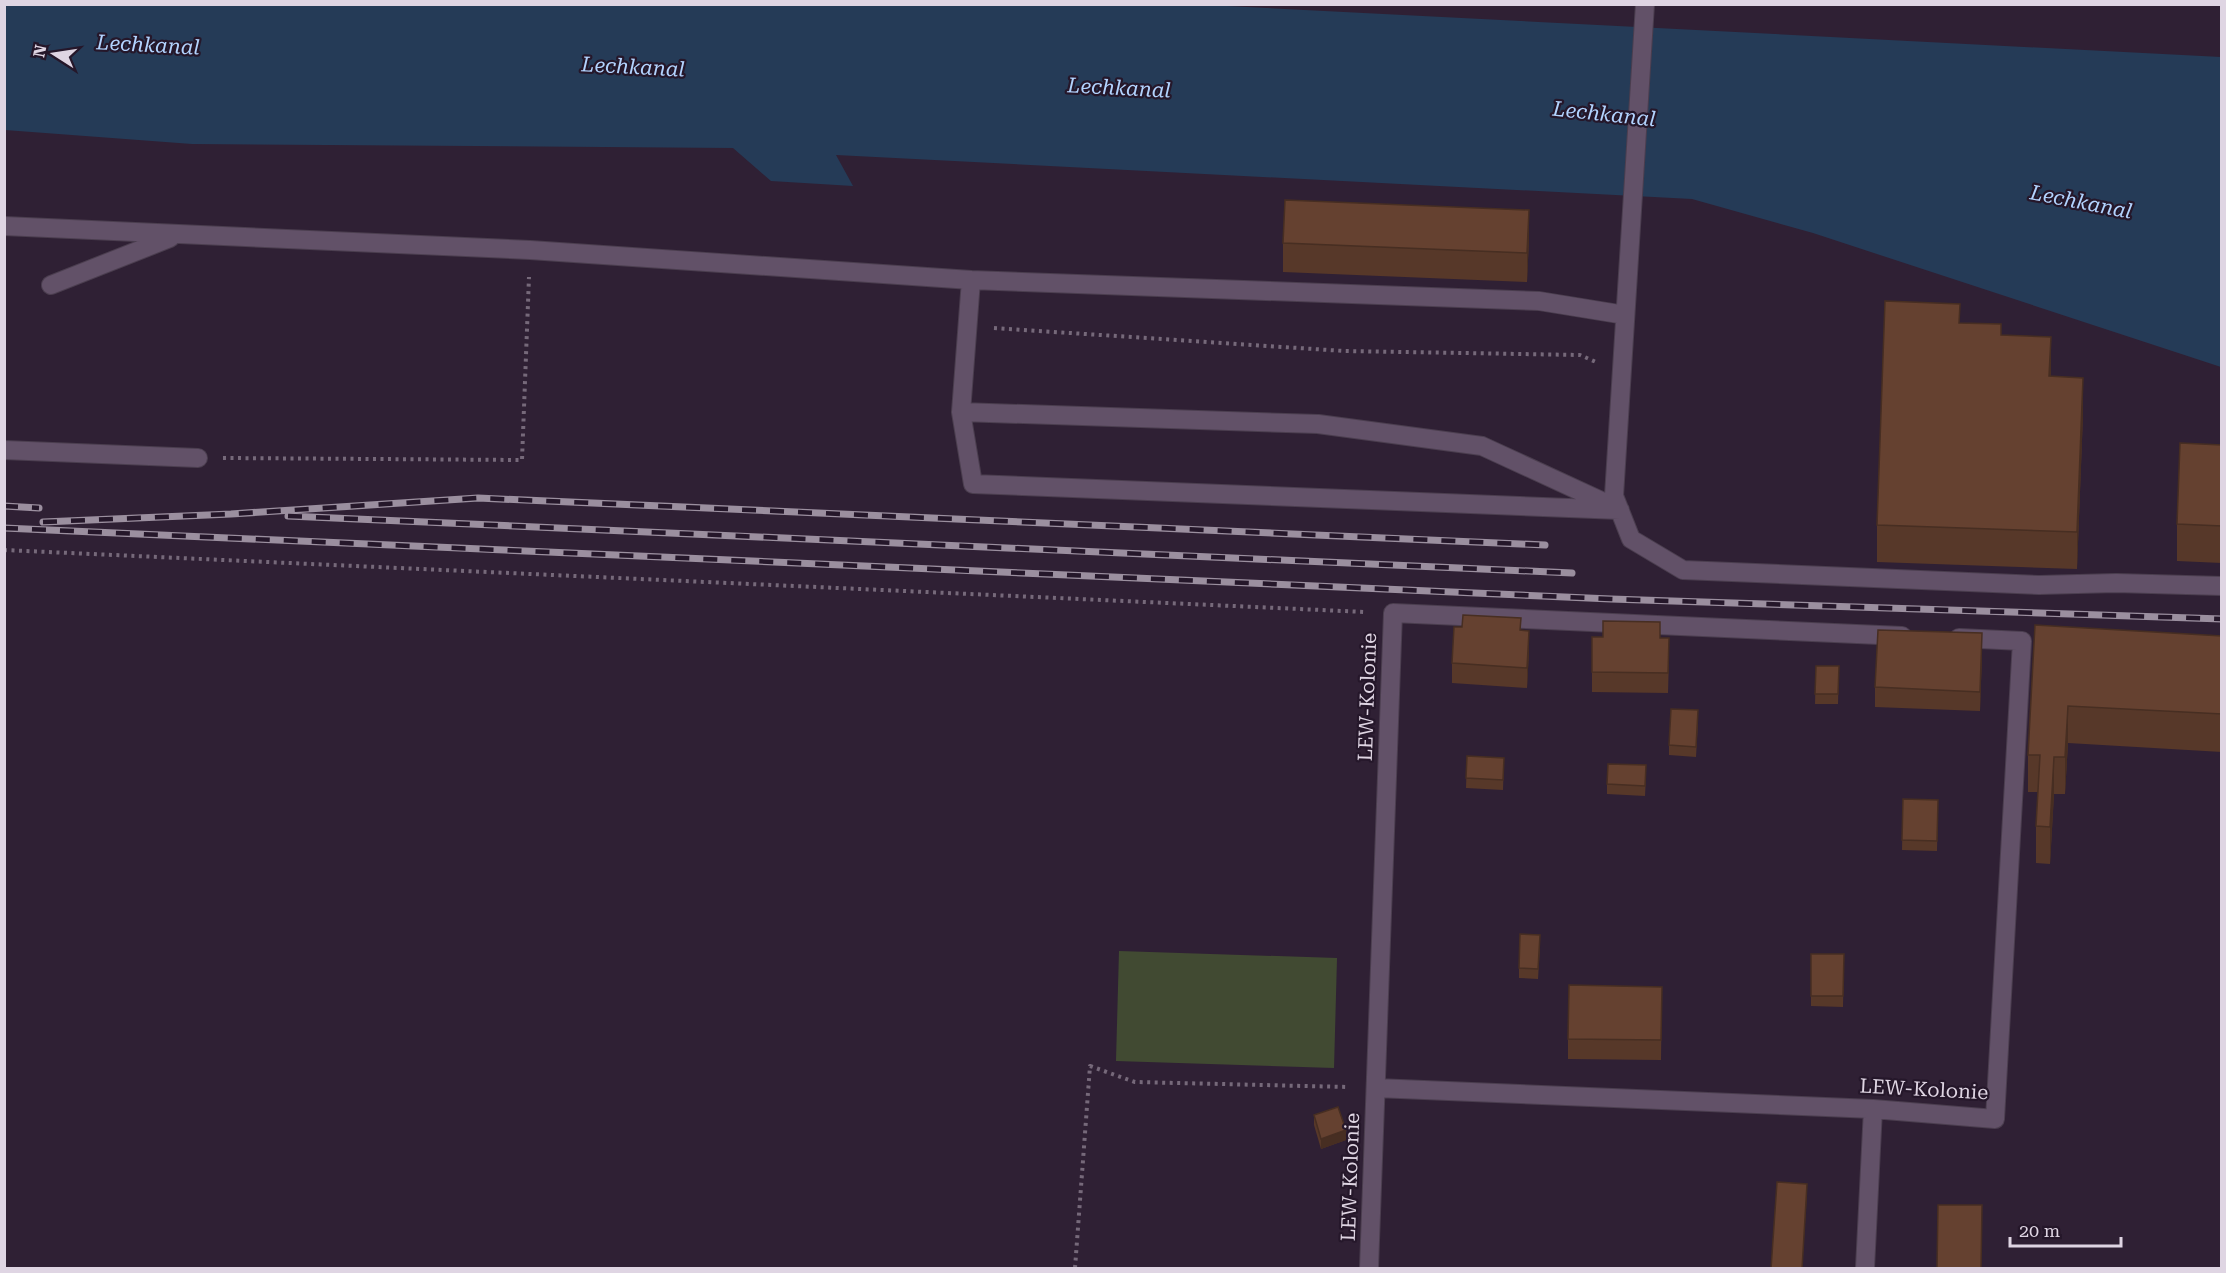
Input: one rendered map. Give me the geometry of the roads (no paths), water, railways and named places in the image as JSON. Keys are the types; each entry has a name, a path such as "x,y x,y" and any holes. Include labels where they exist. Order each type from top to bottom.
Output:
{"street":[{"path":"1645,4 1614,496 1631,539 1683,570 2039,585 2116,583 2222,586"},
{"path":"4,226 530,250 971,280 1539,301 1625,315"},
{"path":"51,285 177,235"},
{"path":"971,280 961,412 973,484 1620,510"},
{"path":"961,412 1318,424 1482,446 1620,510"},
{"path":"4,450 198,458"},
{"name":"LEW-Kolonie","path":"1369,1269 1393,613 1916,636"},
{"path":"1939,637 2046,642"},
{"name":"LEW-Kolonie","path":"1376,1088 1873,1109 1995,1119 2022,641"},
{"path":"1865,1269 1873,1109"}],"water":[{"name":"Lechkanal","path":"1188,4 2221,57 2221,367 1813,233 1692,199 836,155 853,186 771,181 733,148 192,144 5,130 4,5"}],"railway":[{"path":"43,522 231,514 478,498 1545,545"},
{"path":"4,506 39,508"},
{"path":"288,516 1572,573"},
{"path":"4,528 1611,599 2222,619"}]}
